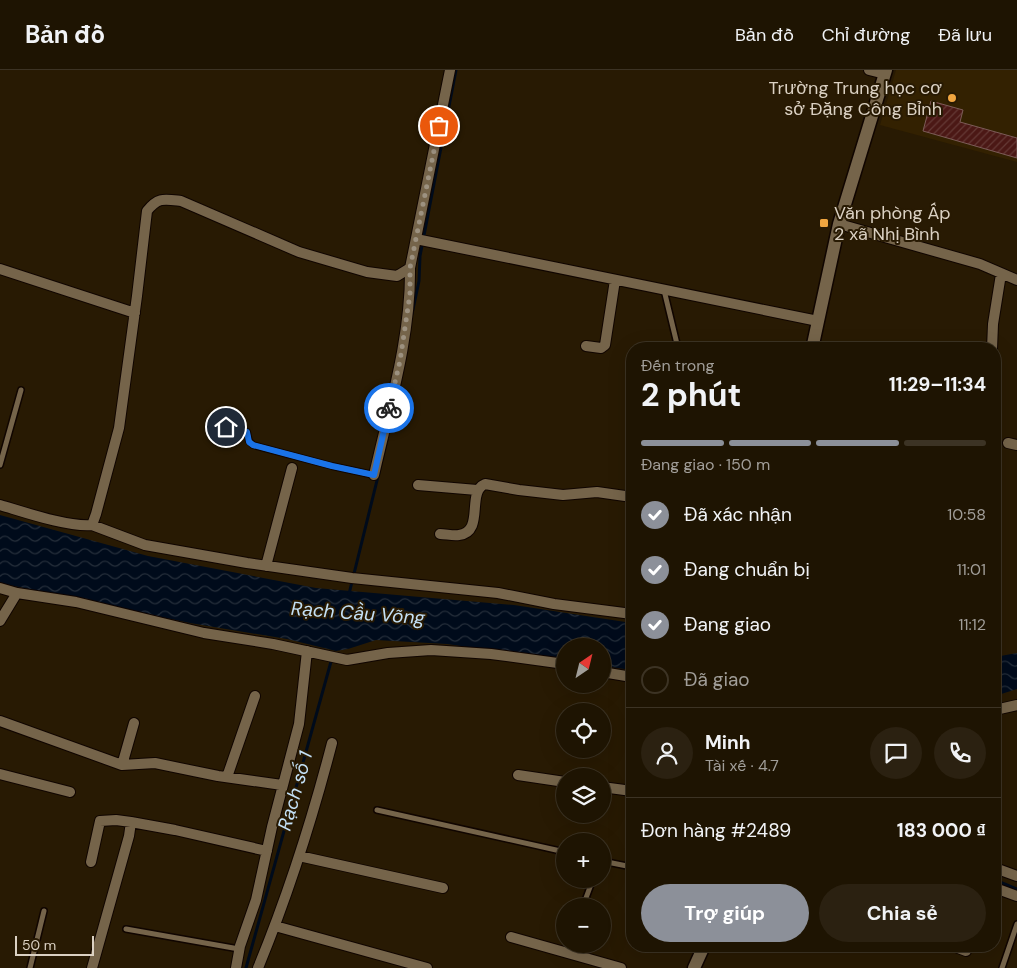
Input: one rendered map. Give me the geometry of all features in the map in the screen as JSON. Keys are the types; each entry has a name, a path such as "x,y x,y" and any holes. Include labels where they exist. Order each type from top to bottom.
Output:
{"street":[{"path":"374,475 400,361 410,294 410,268 450,70"},
{"path":"814,342 839,224 886,72 869,70"},
{"path":"92,525 118,428 135,313 146,211 154,202 165,199 181,201 299,252 367,272 397,276 410,268"},
{"path":"839,224 980,264 1017,280"},
{"path":"417,239 818,321"},
{"path":"0,269 135,313"},
{"path":"992,342 992,324 1001,274"},
{"path":"586,346 601,348 605,345 615,280"},
{"path":"266,566 292,468"},
{"path":"418,485 477,490 485,484 563,495 597,492 626,496"},
{"path":"440,534 461,535 470,529 475,512 477,490"},
{"path":"0,505 64,522 83,526 92,525 146,545 266,566 356,579 498,593 554,604 626,613"},
{"path":"1,589 76,602 204,633 273,644 347,660 388,653 431,650 491,654 556,663"},
{"path":"0,621 17,593"},
{"path":"236,968 256,900 282,785 299,724 307,651"},
{"path":"611,674 626,676"},
{"path":"227,777 255,696"},
{"path":"1001,709 1017,705"},
{"path":"0,721 122,765 155,763 227,777 282,785"},
{"path":"122,765 134,723"},
{"path":"258,968 275,926 299,856 318,797 332,743"},
{"path":"0,774 70,792"},
{"path":"518,775 556,781"},
{"path":"611,788 626,790"},
{"path":"91,862 100,822 116,820 175,830 266,851"},
{"path":"92,968 129,836 131,822"},
{"path":"299,856 443,888"},
{"path":"1001,870 1017,876"},
{"path":"1001,890 1017,896"},
{"path":"275,926 427,968"},
{"path":"511,937 621,968"},
{"path":"694,968 701,952"}],"lane":[{"path":"663,290 676,342"},
{"path":"0,465 21,390"},
{"path":"226,427 247,432 249,442 253,445 374,475"},
{"path":"377,810 556,850"},
{"path":"611,863 626,866"},
{"path":"30,968 44,911"},
{"path":"1002,968 1017,924"},
{"path":"126,929 240,950"}],"shaded area":[{"name":"Trường Trung học cơ sở Đặng Công Bỉnh","path":"896,70 1017,70 1017,162 880,125"}],"water":[{"name":"Rạch Cầu Võng","path":"0,515 148,556 316,588 514,605 626,622 626,669 611,667 611,638 556,638 556,660 447,644 376,640 336,651 287,639 190,623 0,583"},
{"path":"1017,653 1017,689 1001,694 1001,656"}],"building":[{"path":"931,101 963,110 960,122 1017,138 1017,158 923,131"}],"waterway":[{"path":"412,314 419,281 420,256 456,70"},
{"name":"Rạch Cầu Võng","path":"349,594 387,440"},
{"name":"Rạch số 1","path":"246,968 332,658"},
{"path":"1001,882 1017,889"}],"way so far":[{"path":"389,408 400,361 410,294 410,268 439,126"}],"place":[{"name":"Trường Trung học cơ sở Đặng Công Bỉnh","path":"952,98"},
{"name":"Văn phòng Ấp 2 xã Nhị Bình","path":"824,223"}],"route":[{"path":"226,427 247,432 249,442 253,445 374,475 389,408"}]}
